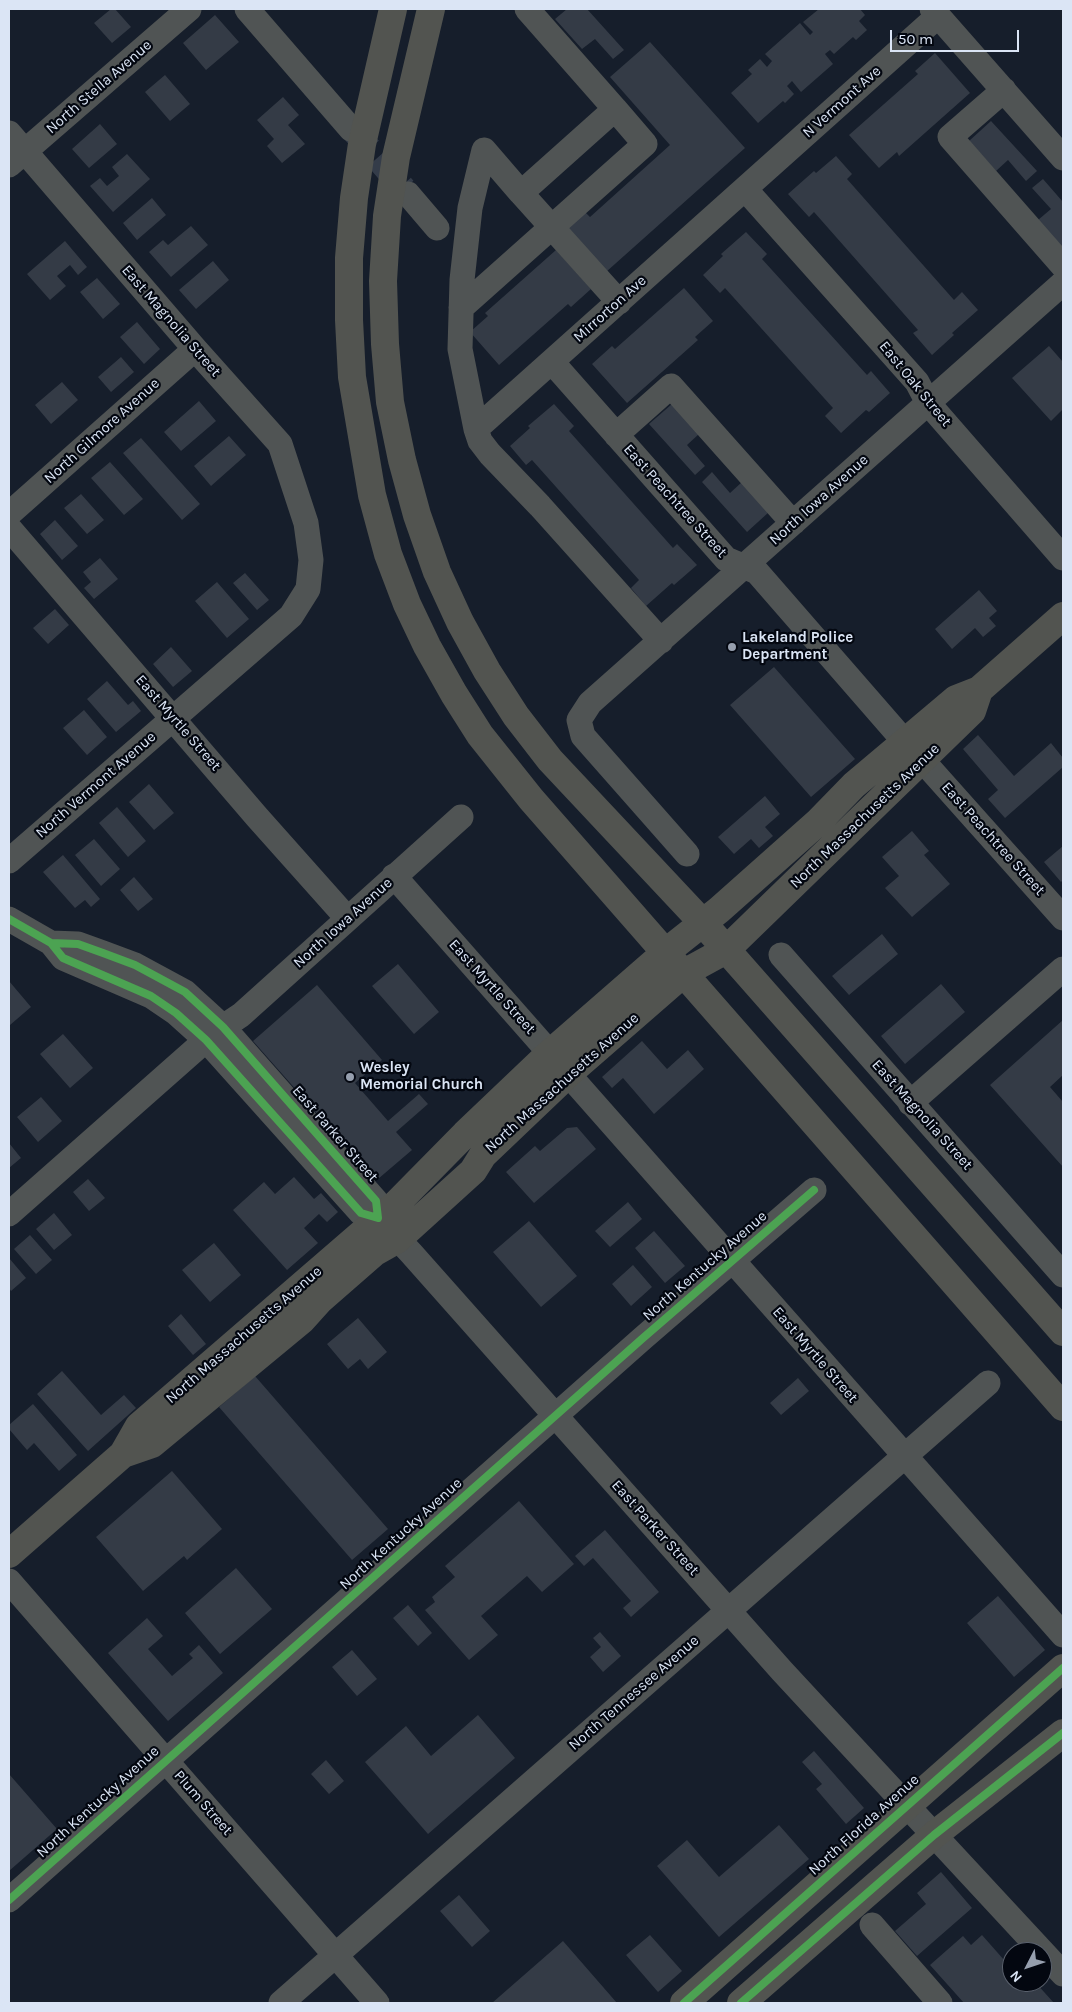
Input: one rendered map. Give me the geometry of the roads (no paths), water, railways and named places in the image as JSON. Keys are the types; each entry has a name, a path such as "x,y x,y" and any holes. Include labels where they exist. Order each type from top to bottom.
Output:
{"main road":[{"path":"393,9 362,144 349,258 349,320 352,377 372,496 388,554 407,604 427,646 480,735 530,800 666,952 948,1278 1063,1407"},
{"path":"431,9 396,157 387,216 384,281 385,344 390,402 402,460 417,515 437,572 460,622 487,671 516,716 550,760 702,922 1063,1332"},
{"name":"North Massachusetts Avenue","path":"123,1454 152,1444 302,1320 320,1300 376,1252 398,1239 473,1171 483,1155 568,1074 684,973 726,950 914,752 956,699 980,690 1063,616"},
{"name":"North Massachusetts Avenue","path":"9,1554 123,1454 139,1426 397,1203 464,1134 549,1054 666,952 719,910 818,822 854,785 914,752"},
{"name":"North Florida Avenue","path":"684,2003 1063,1668"},
{"path":"741,2003 934,1835 1063,1732"}],"street":[{"name":"North Stella Avenue","path":"14,150 188,9"},
{"path":"247,9 351,129"},
{"path":"461,308 645,144 527,9"},
{"path":"935,12 1063,158"},
{"name":"N Vermont Ave","path":"745,189 935,12"},
{"path":"1004,90 950,137 1063,266"},
{"path":"521,193 615,109"},
{"name":"East Magnolia Street","path":"14,150 280,444 306,523"},
{"path":"618,302 484,150 470,208 461,308 460,350 480,441 661,641"},
{"name":"Mirrorton Ave","path":"476,429 745,189"},
{"name":"East Oak Street","path":"745,189 917,382 928,403 1063,558"},
{"path":"408,194 437,228"},
{"name":"North Iowa Avenue","path":"687,854 583,736 579,720 590,704 1063,283"},
{"name":"North Gilmore Avenue","path":"9,514 195,349"},
{"name":"East Peachtree Street","path":"552,362 726,559 757,572 914,752 1063,918"},
{"path":"616,435 671,386 793,522"},
{"name":"North Vermont Avenue","path":"9,861 291,616 308,589 311,560 306,523"},
{"name":"East Myrtle Street","path":"9,528 257,817 348,918"},
{"name":"North Iowa Avenue","path":"9,1214 214,1034 241,1015 461,817"},
{"name":"East Myrtle Street","path":"394,876 549,1054"},
{"name":"East Parker Street","path":"9,919 51,943 78,944 135,965 185,992 214,1034 376,1201 378,1218 728,1611 1063,1974"},
{"name":"East Magnolia Street","path":"781,955 1063,1275"},
{"path":"910,1103 1063,968"},
{"name":"East Myrtle Street","path":"568,1074 1063,1635"},
{"name":"North Kentucky Avenue","path":"9,1900 555,1416 814,1190"},
{"name":"North Tennessee Avenue","path":"281,2003 988,1383"},
{"name":"Plum Street","path":"9,1581 377,2003"},
{"path":"872,1925 936,2002"}],"tunnel":[{"path":"353,130 404,189"}],"place":[{"name":"Lakeland Police Department","path":"732,647"},
{"name":"Wesley Memorial Church","path":"350,1077"}]}
